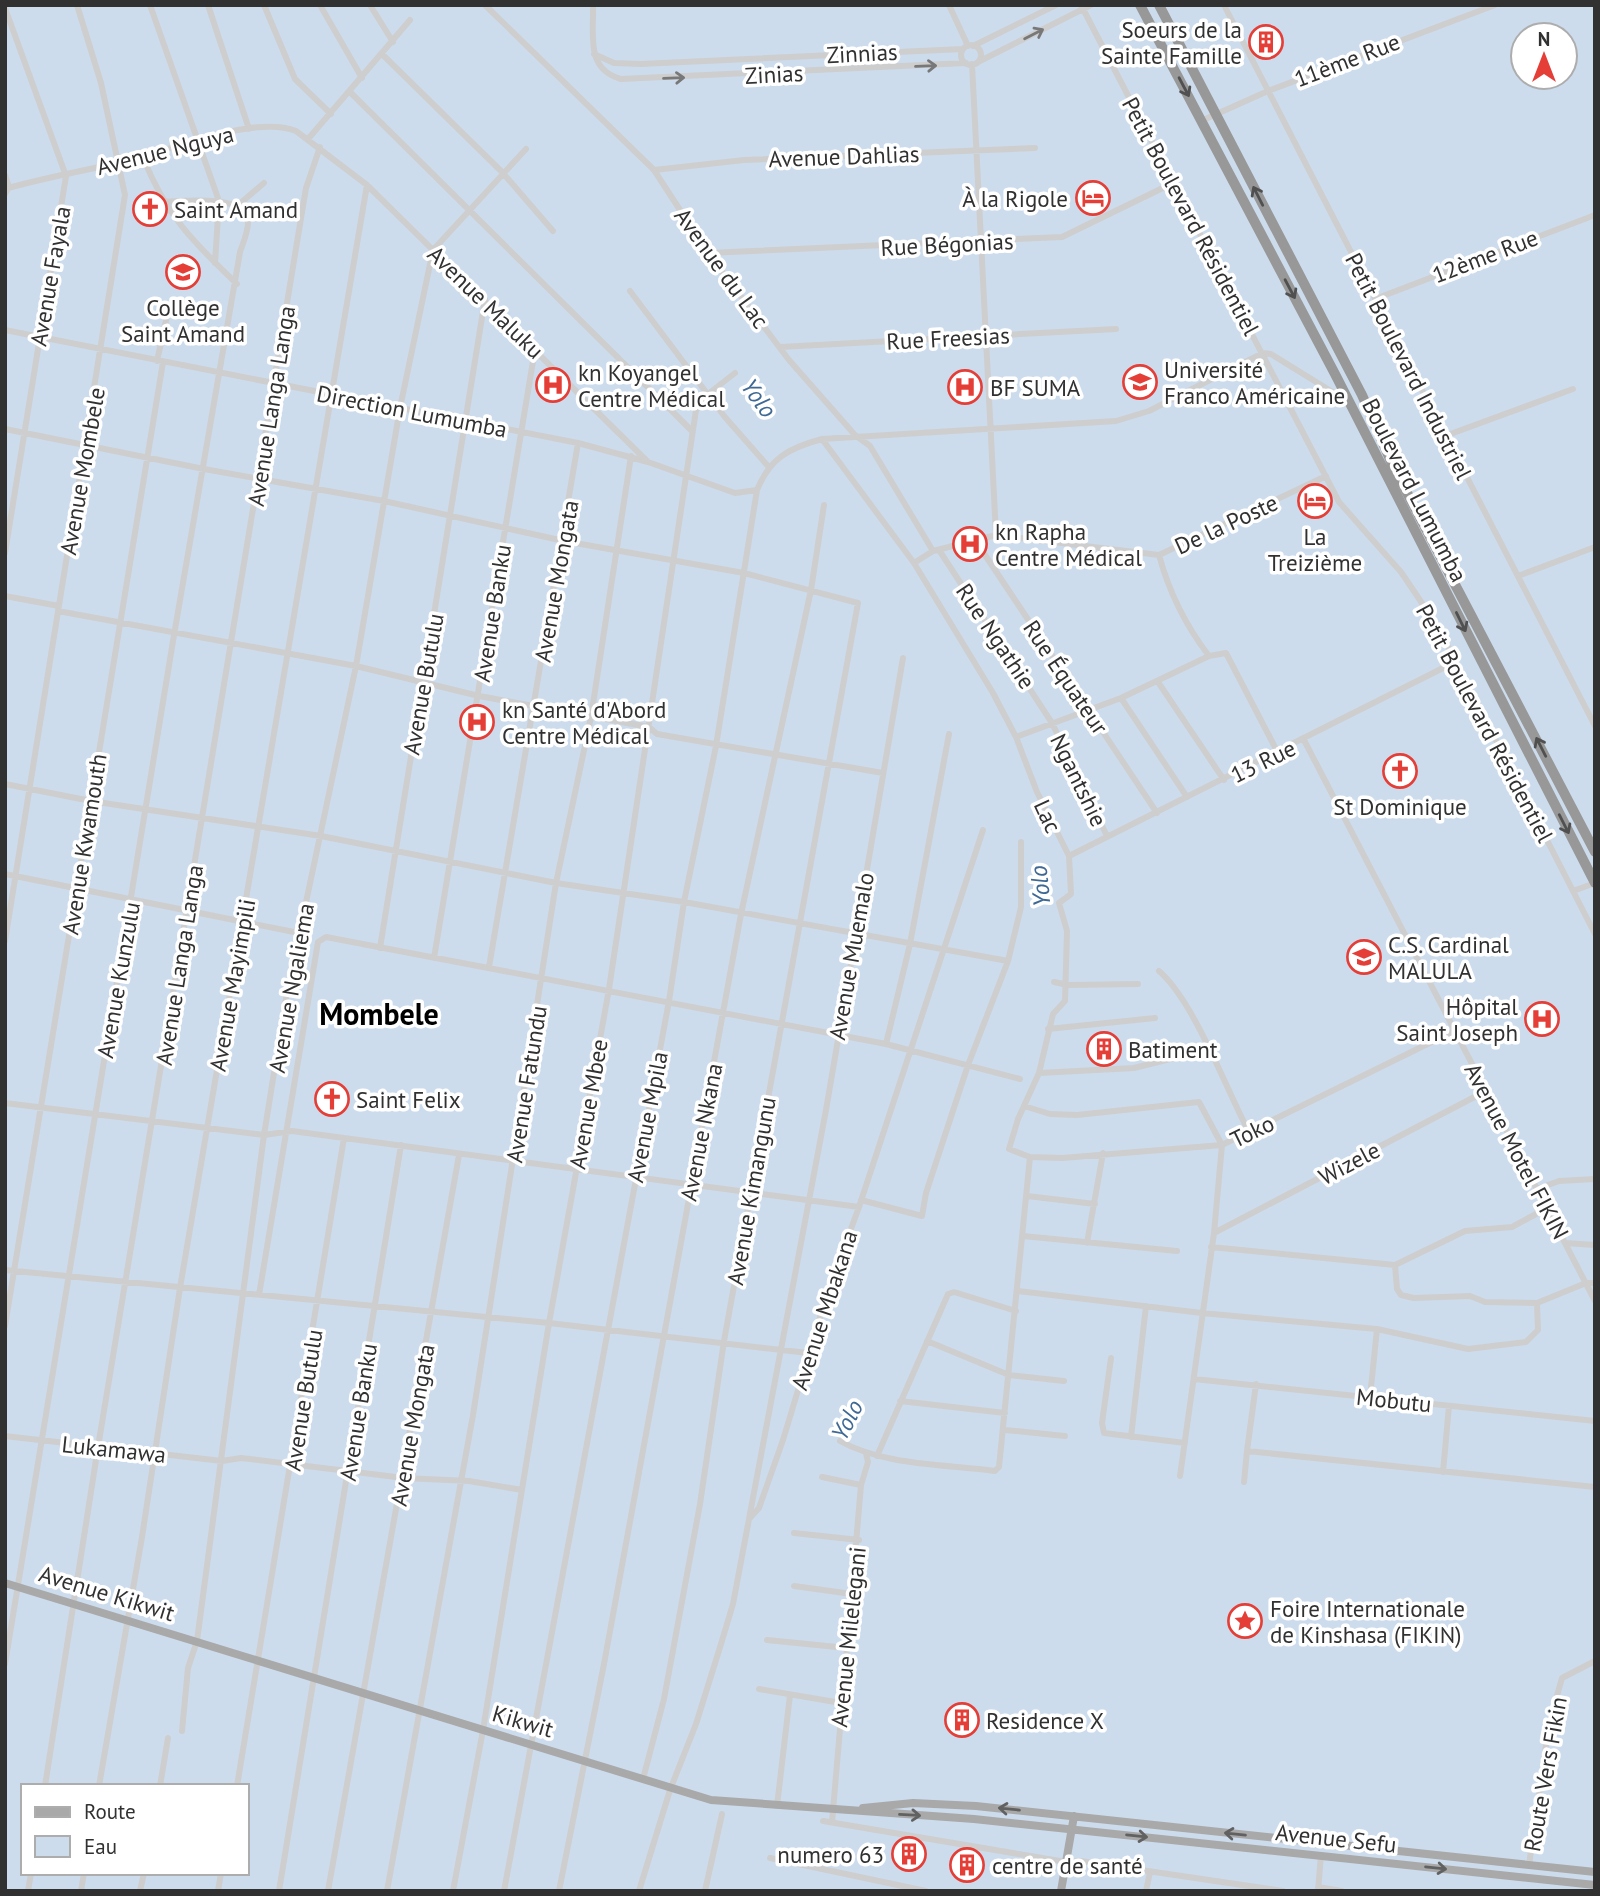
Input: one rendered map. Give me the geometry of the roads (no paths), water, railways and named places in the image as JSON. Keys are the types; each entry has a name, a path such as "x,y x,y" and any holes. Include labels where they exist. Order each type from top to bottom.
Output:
{"highway":[{"name":"Boulevard Lumumba","path":"1140,5 1348,401 1595,883"},
{"name":"Boulevard Lumumba","path":"1159,5 1362,396 1393,466 1595,852"}],"main road":[{"name":"Avenue Kikwit","path":"5,1583 197,1641"},
{"name":"Kikwit","path":"197,1641 361,1695 533,1743 670,1790 711,1800 838,1810"},
{"name":"Avenue Sefu","path":"838,1810 937,1803 1595,1872"},
{"name":"Avenue Sefu","path":"838,1810 974,1819 1595,1885"},
{"path":"1061,1891 1074,1816"},
{"path":"1569,1883 1571,1869"}],"street":[{"name":"Avenue Mombele","path":"5,941 125,195 120,163 77,5"},
{"path":"150,5 219,201 215,263"},
{"path":"208,5 249,129"},
{"path":"264,5 295,79 331,114"},
{"path":"320,5 362,78"},
{"path":"370,5 393,42"},
{"name":"Avenue du Lac","path":"485,5 654,170 708,253 780,347 855,435 870,446 936,551"},
{"path":"593,5 594,54"},
{"path":"948,5 968,47 980,52 972,63 996,535"},
{"path":"972,63 961,57 968,47 1056,5"},
{"path":"972,63 1090,5"},
{"name":"Petit Boulevard Industriel","path":"1224,5 1595,726"},
{"name":"11ème Rue","path":"1201,121 1371,50 1495,5"},
{"name":"Petit Boulevard Résidentiel","path":"1082,7 1339,502 1401,572 1428,609 1595,934"},
{"name":"Avenue Fayala","path":"5,8 66,176 5,553"},
{"path":"308,139 383,55 410,20"},
{"name":"Zinnias","path":"594,54 614,63 641,64 968,47"},
{"name":"Zinias","path":"594,54 600,70 609,76 642,79 972,63"},
{"path":"383,55 502,172 553,231"},
{"path":"787,57 788,74"},
{"path":"641,64 642,79"},
{"path":"350,92 692,431"},
{"name":"Avenue Nguya","path":"7,190 249,129 283,126 320,147"},
{"name":"Avenue Maluku","path":"320,147 367,185 648,462"},
{"name":"Avenue Langa Langa","path":"45,1784 97,1447 154,1121 306,188 320,147"},
{"path":"433,250 526,149"},
{"name":"Avenue Dahlias","path":"654,170 744,160 1035,149"},
{"path":"143,157 162,202 180,227 237,284"},
{"path":"5,175 7,190"},
{"path":"162,202 219,201 237,206 264,183"},
{"name":"Rue Bégonias","path":"708,253 982,243 1071,235 1173,183"},
{"name":"Avenue Mayimpili","path":"99,1784 180,1288 367,185"},
{"name":"Avenue Kunzulu","path":"19,1587 174,635 237,284 240,252 249,222 237,206"},
{"name":"12ème Rue","path":"1375,299 1595,215"},
{"name":"Avenue Ngaliema","path":"182,1731 188,1668 197,1641 222,1461 264,1135 299,933 356,666 400,408 433,250"},
{"path":"630,291 708,394 768,466"},
{"name":"Avenue Butulu","path":"380,948 485,299"},
{"name":"Avenue Kwamouth","path":"5,1326 9,1271 41,1108 167,316"},
{"name":"Rue Freesias","path":"780,347 1116,329"},
{"name":"Direction Lumumba","path":"5,331 578,443 631,456 735,493 757,490"},
{"name":"Avenue Banku","path":"434,958 480,696 535,349"},
{"path":"757,490 768,466 794,448 807,443 855,435 1097,424 1133,417 1263,353 1281,360 1348,401"},
{"path":"708,394 735,373"},
{"path":"1446,436 1573,389"},
{"name":"Avenue Mbee","path":"453,1891 483,1730 549,1323 609,989 676,560 692,431 696,410 708,394"},
{"path":"5,429 146,458 384,501 564,541 744,573 811,590"},
{"path":"822,439 914,563 1016,737 1121,698 1209,656 1226,653 1278,753"},
{"name":"Avenue Mongata","path":"489,967 564,541 578,443"},
{"name":"Avenue Fatundu","path":"387,1891 418,1711 441,1604 490,1317 556,883 591,717 631,456"},
{"name":"De la Poste","path":"914,563 936,551 996,535 1159,555 1326,476"},
{"name":"Avenue Mpila","path":"504,1891 669,1001 684,902 716,746 757,490"},
{"name":"Avenue Nkana","path":"559,1891 586,1761 741,914 811,590 824,505"},
{"name":"Rue Équateur","path":"975,540 1157,813"},
{"path":"1518,576 1595,547"},
{"name":"Rue Ngathie","path":"936,551 1052,723"},
{"path":"1159,555 1165,579 1188,626 1209,656"},
{"name":"Avenue Kimangunu","path":"643,1779 666,1687 700,1504 724,1341 752,1193 797,923 858,603 811,590"},
{"path":"5,596 119,625 356,666 480,696 649,727 653,734 883,773"},
{"name":"Avenue Muemalo","path":"749,1519 800,1254 903,658"},
{"name":"13 Rue","path":"1069,856 1455,662"},
{"path":"1158,682 1224,780"},
{"path":"1121,698 1187,797"},
{"name":"Ngantshie","path":"1052,723 1107,836"},
{"path":"886,1044 910,944 949,734"},
{"name":"Lac","path":"1016,737 1037,792 1069,856 1071,894 1059,903 1067,935 1068,985"},
{"name":"Avenue Motel FIKIN","path":"1304,740 1595,1301"},
{"path":"5,784 91,801 321,836 556,883 684,902 1009,961"},
{"name":"Avenue Mbakana","path":"639,1891 670,1790 696,1724 733,1604 749,1519 759,1508 808,1353 946,949 983,830"},
{"path":"5,1103 95,1112 264,1135 288,1131 576,1171 691,1183 752,1193 860,1203 922,1216 926,1193 968,1065 1009,961 1021,907 1021,842"},
{"path":"5,874 299,933"},
{"path":"1573,891 1595,883"},
{"path":"260,1296 317,942 326,937 838,1034 1020,1079"},
{"path":"1159,971 1172,982 1185,1003 1249,1132"},
{"path":"1054,982 1068,985 1138,984"},
{"path":"840,1441 866,1454 877,1456 995,1471 999,1467 1005,1430 1030,1157 1009,1149 1039,1073 1053,1014 1065,1001 1068,985"},
{"path":"1048,1028 1156,1018"},
{"name":"Toko","path":"1030,1157 1222,1146 1454,1031"},
{"path":"1039,1073 1135,1068 1178,1057"},
{"name":"Wizele","path":"1214,1233 1485,1092"},
{"path":"1024,1106 1050,1114 1077,1115 1199,1102 1222,1146 1214,1233 1180,1476"},
{"name":"Avenue Butulu","path":"237,1784 344,1138"},
{"name":"Avenue Banku","path":"279,1891 401,1145"},
{"path":"1087,1243 1103,1153"},
{"name":"Avenue Mongata","path":"328,1891 361,1695 404,1478 459,1155"},
{"path":"1537,1189 1559,1181 1595,1178"},
{"path":"1027,1196 1095,1204"},
{"path":"1211,1247 1395,1265 1465,1231 1512,1227 1547,1208"},
{"path":"1023,1236 1177,1251"},
{"path":"1565,1243 1595,1245"},
{"path":"1395,1265 1397,1289 1401,1295 1414,1298 1469,1296 1485,1302 1537,1303 1586,1283 1595,1283"},
{"path":"9,1271 431,1314 549,1323 724,1341 808,1353"},
{"path":"1018,1291 1202,1313 1377,1329 1468,1349 1526,1342 1538,1330 1537,1303"},
{"path":"877,1456 951,1292 1016,1311"},
{"path":"1131,1437 1146,1306"},
{"path":"1370,1397 1377,1329"},
{"path":"927,1341 1009,1375 1064,1381"},
{"path":"1111,1359 1102,1430 1107,1435 1185,1443"},
{"name":"Mobutu","path":"1194,1378 1595,1421"},
{"path":"1244,1482 1256,1384"},
{"path":"900,1401 1005,1413"},
{"path":"1443,1472 1449,1406"},
{"path":"1005,1430 1065,1436"},
{"name":"Lukamawa","path":"5,1436 222,1461 241,1458 522,1490"},
{"path":"1247,1451 1595,1487"},
{"name":"Avenue Milelegani","path":"832,1822 838,1810 841,1703 859,1540 861,1485 868,1462 866,1454"},
{"path":"822,1477 861,1485"},
{"path":"794,1533 859,1540"},
{"path":"794,1586 852,1594"},
{"path":"5,1664 19,1587"},
{"path":"767,1640 846,1648"},
{"name":"Route Vers Fikin","path":"1529,1865 1549,1724 1562,1678 1595,1661"},
{"path":"760,1689 841,1703"},
{"path":"777,1806 790,1695"},
{"path":"160,1784 169,1738"},
{"path":"705,1891 722,1814"},
{"path":"822,1821 1066,1862 1083,1861 1238,1888 1283,1891"},
{"path":"1321,1855 1318,1889 1342,1891"},
{"path":"770,1857 900,1888 926,1891"},
{"path":"1146,1891 1150,1872"}],"water":[{"name":"Yolo","path":"5,5 1595,5 1595,1891 5,1891"}],"place":[{"name":"Soeurs de la Sainte Famille","path":"1266,42"},
{"name":"À la Rigole","path":"1093,198"},
{"name":"Saint Amand","path":"150,209"},
{"name":"Collège Saint Amand","path":"183,272"},
{"name":"Université Franco Américaine","path":"1140,382"},
{"name":"kn Koyangel Centre Médical","path":"553,385"},
{"name":"BF SUMA","path":"965,387"},
{"name":"La Treizième","path":"1315,501"},
{"name":"kn Rapha Centre Médical","path":"970,544"},
{"name":"kn Santé d'Abord Centre Médical","path":"477,722"},
{"name":"St Dominique","path":"1400,771"},
{"name":"C.S. Cardinal MALULA","path":"1364,957"},
{"name":"Hôpital Saint Joseph","path":"1542,1019"},
{"name":"Batiment","path":"1104,1049"},
{"name":"Saint Felix","path":"332,1099"},
{"name":"Foire Internationale de Kinshasa (FIKIN)","path":"1245,1621"},
{"name":"Residence X","path":"962,1720"},
{"name":"numero 63","path":"909,1854"},
{"name":"centre de santé","path":"967,1865"}],"district":[{"name":"Mombele","path":"379,1013"}]}
